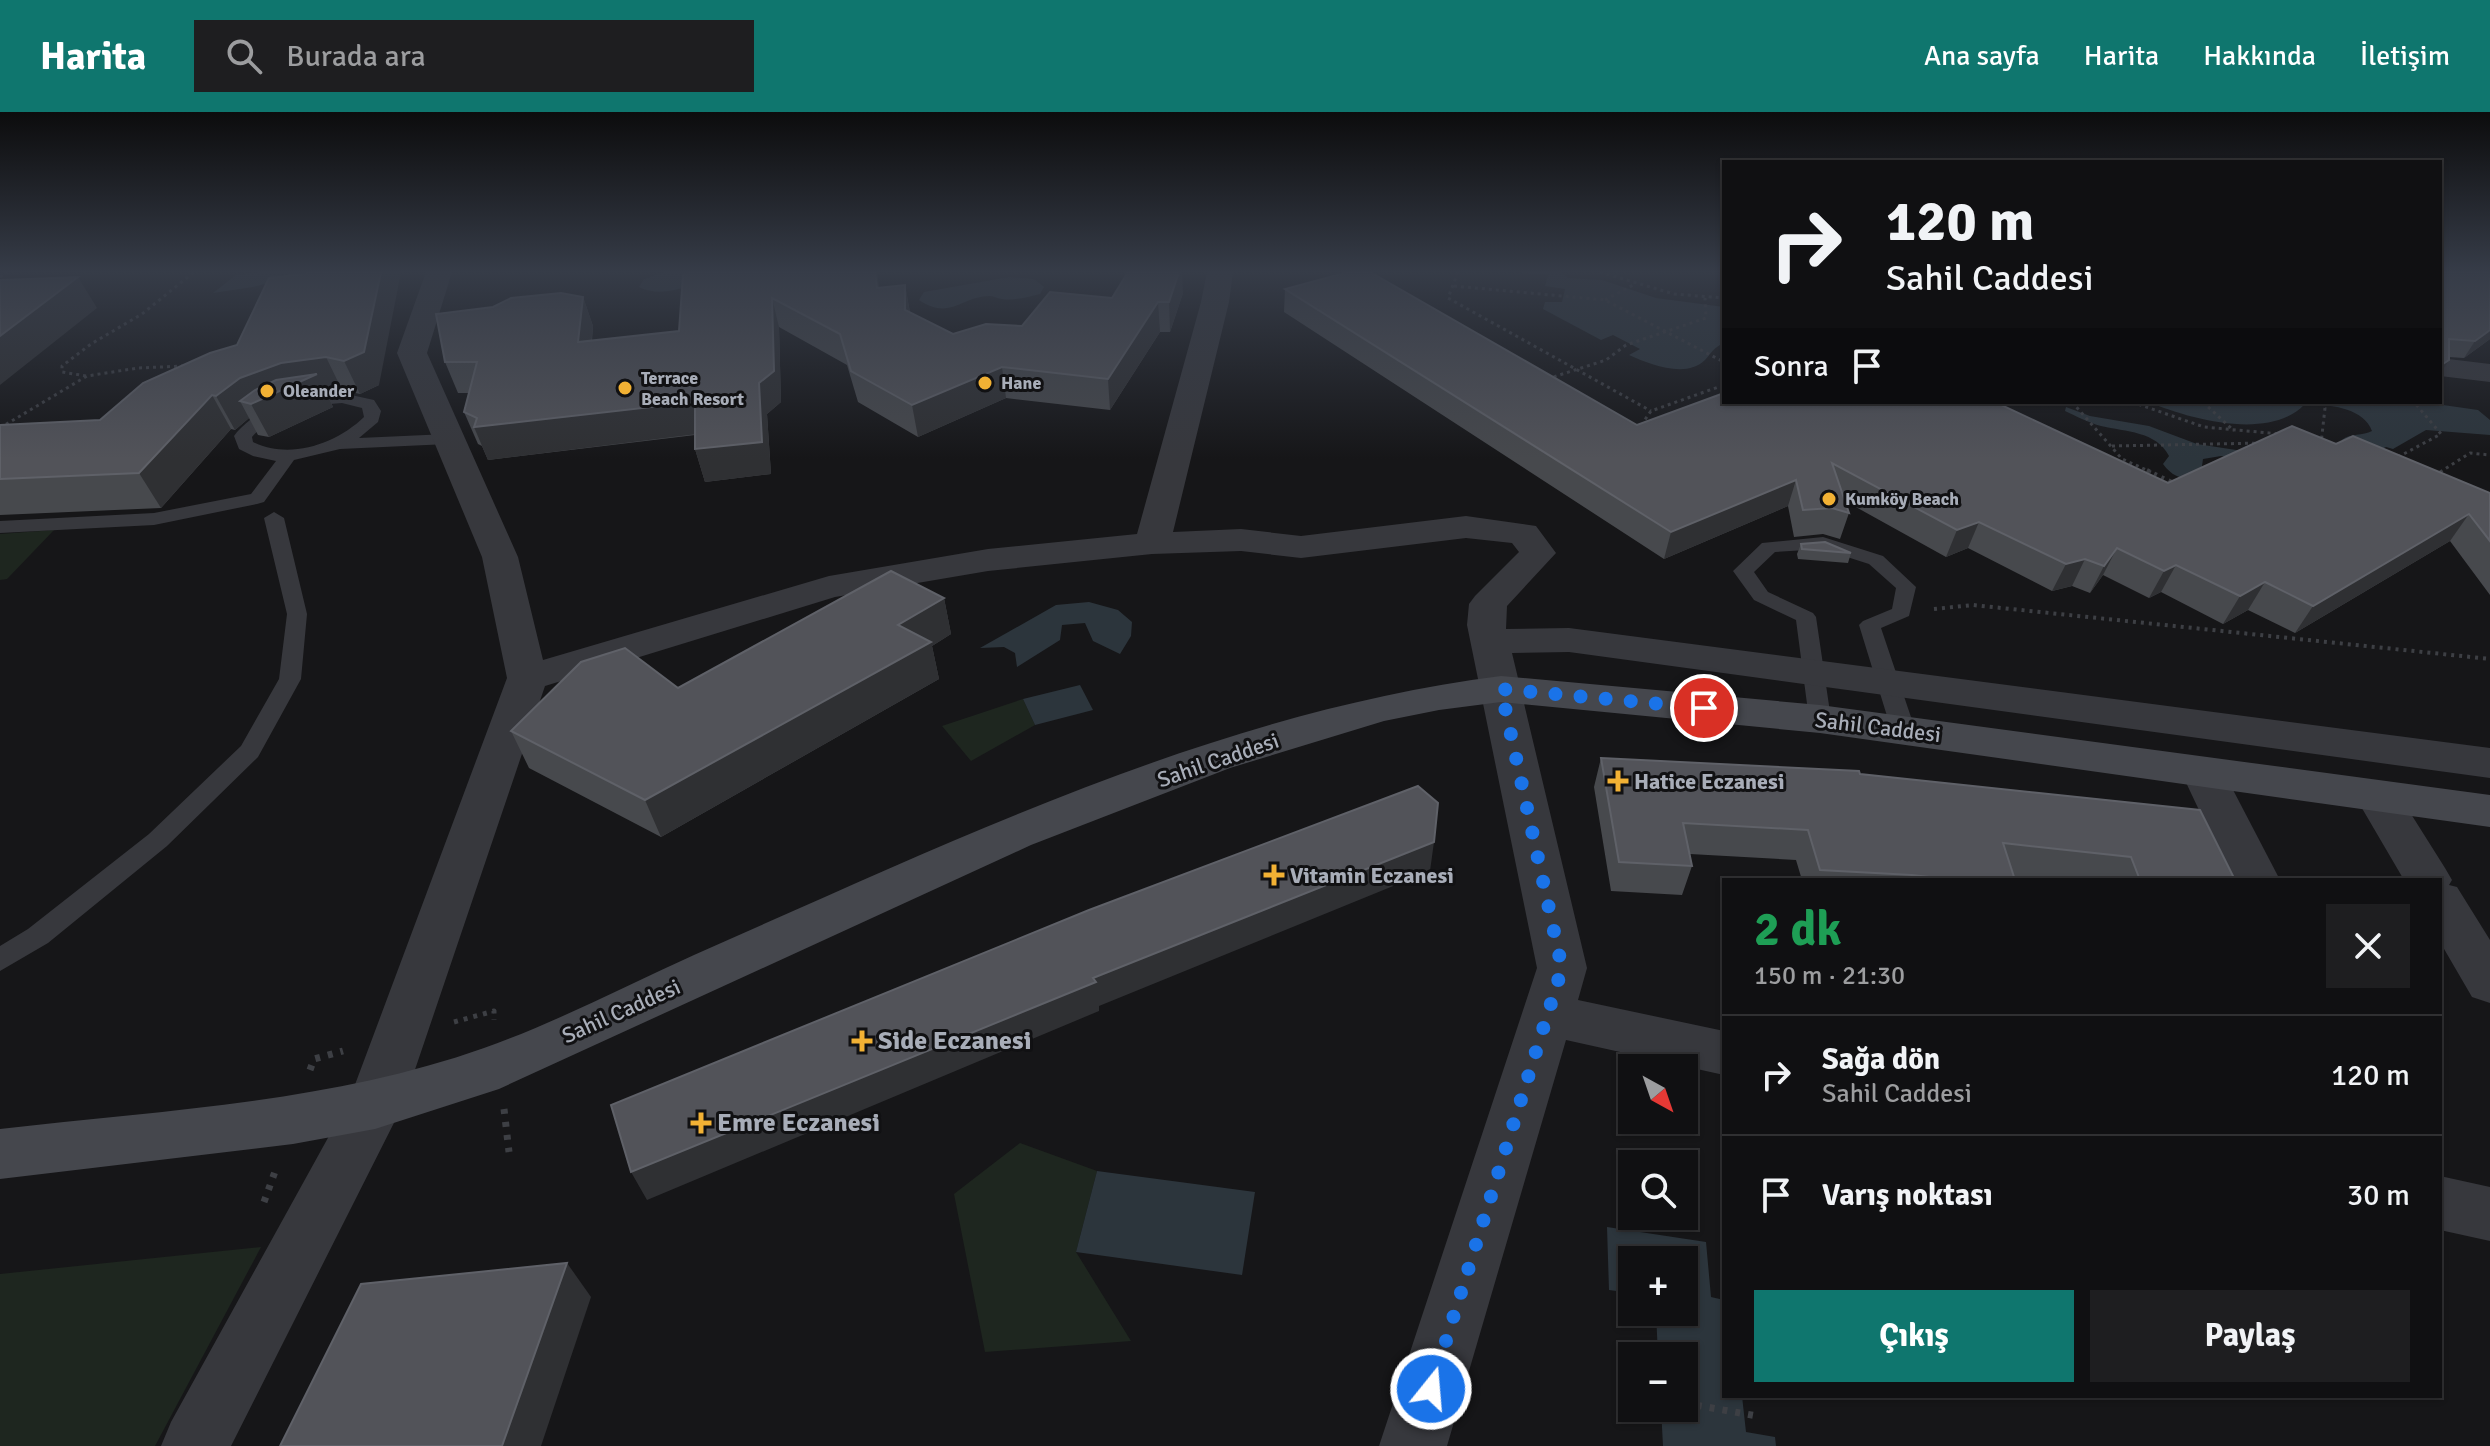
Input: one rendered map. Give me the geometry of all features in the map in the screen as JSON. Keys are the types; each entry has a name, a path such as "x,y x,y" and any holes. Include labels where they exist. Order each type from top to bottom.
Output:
{"main road":[{"name":"Sahil Caddesi","path":"0,1154 293,1120 375,1105 499,1066 1015,833 1215,758 1378,709 1496,665 1820,719 2490,811"}],"street":[{"path":"195,1446 375,1105 527,678 500,557 412,353 418,334"},
{"path":"1152,543 1207,334"},
{"path":"2442,367 2490,373"},
{"path":"527,678 829,587 988,560 1152,543 1241,540 1301,547 1466,527 1523,534 1538,553 1488,604 1486,625 1562,968 1413,1446"},
{"path":"1496,665 1569,640 2490,763"},
{"path":"2204,774 2255,878"},
{"path":"2378,798 2427,878"},
{"path":"2442,903 2490,983"},
{"path":"1547,1015 1722,1053"},
{"path":"2442,1203 2490,1214"}],"lane":[{"path":"336,444 365,427 373,411 368,404 342,398 305,402 264,416 243,436 245,445 254,451 290,454 336,444 448,439"},
{"path":"0,527 154,519 257,498 290,454"},
{"path":"0,960 38,936 158,840 250,751 290,679 292,666 297,614 274,518"},
{"path":"1820,719 1806,617 1761,596 1743,571 1769,547 1823,543 1876,560 1906,587 1902,612 1870,625 1903,729"}],"path":[{"path":"108,334 62,366 62,372 87,376 138,368 186,366"},
{"path":"1513,334 1651,411"},
{"path":"1547,379 1606,360 1626,345 1651,334"},
{"path":"1670,334 1722,361"},
{"path":"0,428 87,376"},
{"path":"1655,429 1644,421 1651,411 1722,386"},
{"path":"2073,404 2122,459 2187,490"},
{"path":"2137,404 2169,418 2211,430 2286,434"},
{"path":"2205,404 2236,432"},
{"path":"2310,442 2321,446 2325,408 2322,404"},
{"path":"2390,462 2441,434 2416,404"},
{"path":"2112,446 2275,443"},
{"path":"2431,477 2470,453 2490,455"},
{"path":"1902,612 1973,605 2490,659"},
{"path":"1698,1405 1757,1416"}],"shaded area":[{"path":"1590,334 1722,334 1722,344 1705,360 1697,366 1678,369 1629,355 1640,349 1613,335 1601,340"},
{"path":"2155,404 2436,404 2478,410 2490,420 2490,435 2426,430 2393,449 2386,447 2371,454 2342,440 2372,431 2361,417 2343,409 2304,405 2289,416 2250,424 2185,415"},
{"path":"2066,407 2090,416 2149,426 2197,444 2256,453 2246,460 2221,456 2203,459 2202,466 2212,476 2179,477 2163,464 2169,456 2163,448 2148,437 2092,423 2065,411"},
{"path":"54,530 7,579 0,580 0,534"},
{"path":"1089,602 1118,610 1132,622 1131,636 1120,654 1093,641 1085,623 1062,625 1060,640 1017,667 1015,653 1004,647 980,648 1056,605"},
{"path":"1080,685 1093,710 1035,725 1023,699"},
{"path":"1023,699 1035,725 971,761 942,726"},
{"path":"1020,1143 1097,1171 1076,1252 1131,1341 985,1352 954,1194"},
{"path":"1097,1171 1255,1192 1242,1275 1076,1252"},
{"path":"1607,1227 1706,1242 1711,1297 1722,1300 1722,1398 1742,1398 1746,1432 1775,1437 1776,1446 1663,1446 1662,1422 1698,1422 1698,1342 1657,1342 1657,1326 1698,1326 1698,1246 1618,1246 1618,1291 1609,1290"},
{"path":"261,1247 155,1446 0,1446 0,1274"}],"building":[{"path":"242,334 368,334 364,352 344,361 326,357 281,363 240,378 216,396 212,395 139,473 0,479 0,425 100,420 143,383 210,353 237,345"},
{"path":"440,334 579,334 578,342 649,334 773,334 774,371 759,383 762,442 695,449 695,402 474,427 477,418 464,412 477,362 445,362"},
{"path":"840,334 1137,334 1108,379 1002,367 912,405 851,371"},
{"path":"1357,334 1479,334 1637,425 1722,394 1722,404 1999,404 2168,483 2292,426 2336,444 2353,436 2490,493 2490,541 2469,514 2313,606 2265,582 2240,596 2176,565 2164,571 2117,548 2104,566 2085,559 2066,564 1979,522 1957,530 1832,463 1849,513 1832,508 1803,510 1796,480 1671,532"},
{"path":"2442,334 2484,334 2475,341 2449,339 2449,360 2442,365"},
{"path":"317,374 251,404 240,401 276,380"},
{"path":"1825,542 1851,553 1802,549 1801,544"},
{"path":"891,571 944,598 898,625 931,642 645,800 511,731 581,662 625,648 678,688"},
{"path":"1601,758 1859,771 1860,774 2200,810 2234,878 2139,878 2131,857 2003,843 2014,878 1938,878 1820,870 1808,830 1683,823 1692,866 1619,862"},
{"path":"1418,786 1438,803 1434,842 1093,978 1096,982 631,1172 611,1105 1089,910"},
{"path":"567,1263 502,1446 280,1446 361,1284"}],"place":[{"name":"Hane","path":"985,383"},
{"name":"Terrace Beach Resort","path":"625,388"},
{"name":"Oleander","path":"267,391"},
{"name":"Kumköy Beach","path":"1829,499"},
{"name":"Hatice Eczanesi","path":"1618,781"},
{"name":"Vitamin Eczanesi","path":"1274,875"},
{"name":"Side Eczanesi","path":"862,1041"},
{"name":"Emre Eczanesi","path":"701,1123"}],"route":[{"path":"1431,1389 1562,968 1501,689 1704,708"}]}
